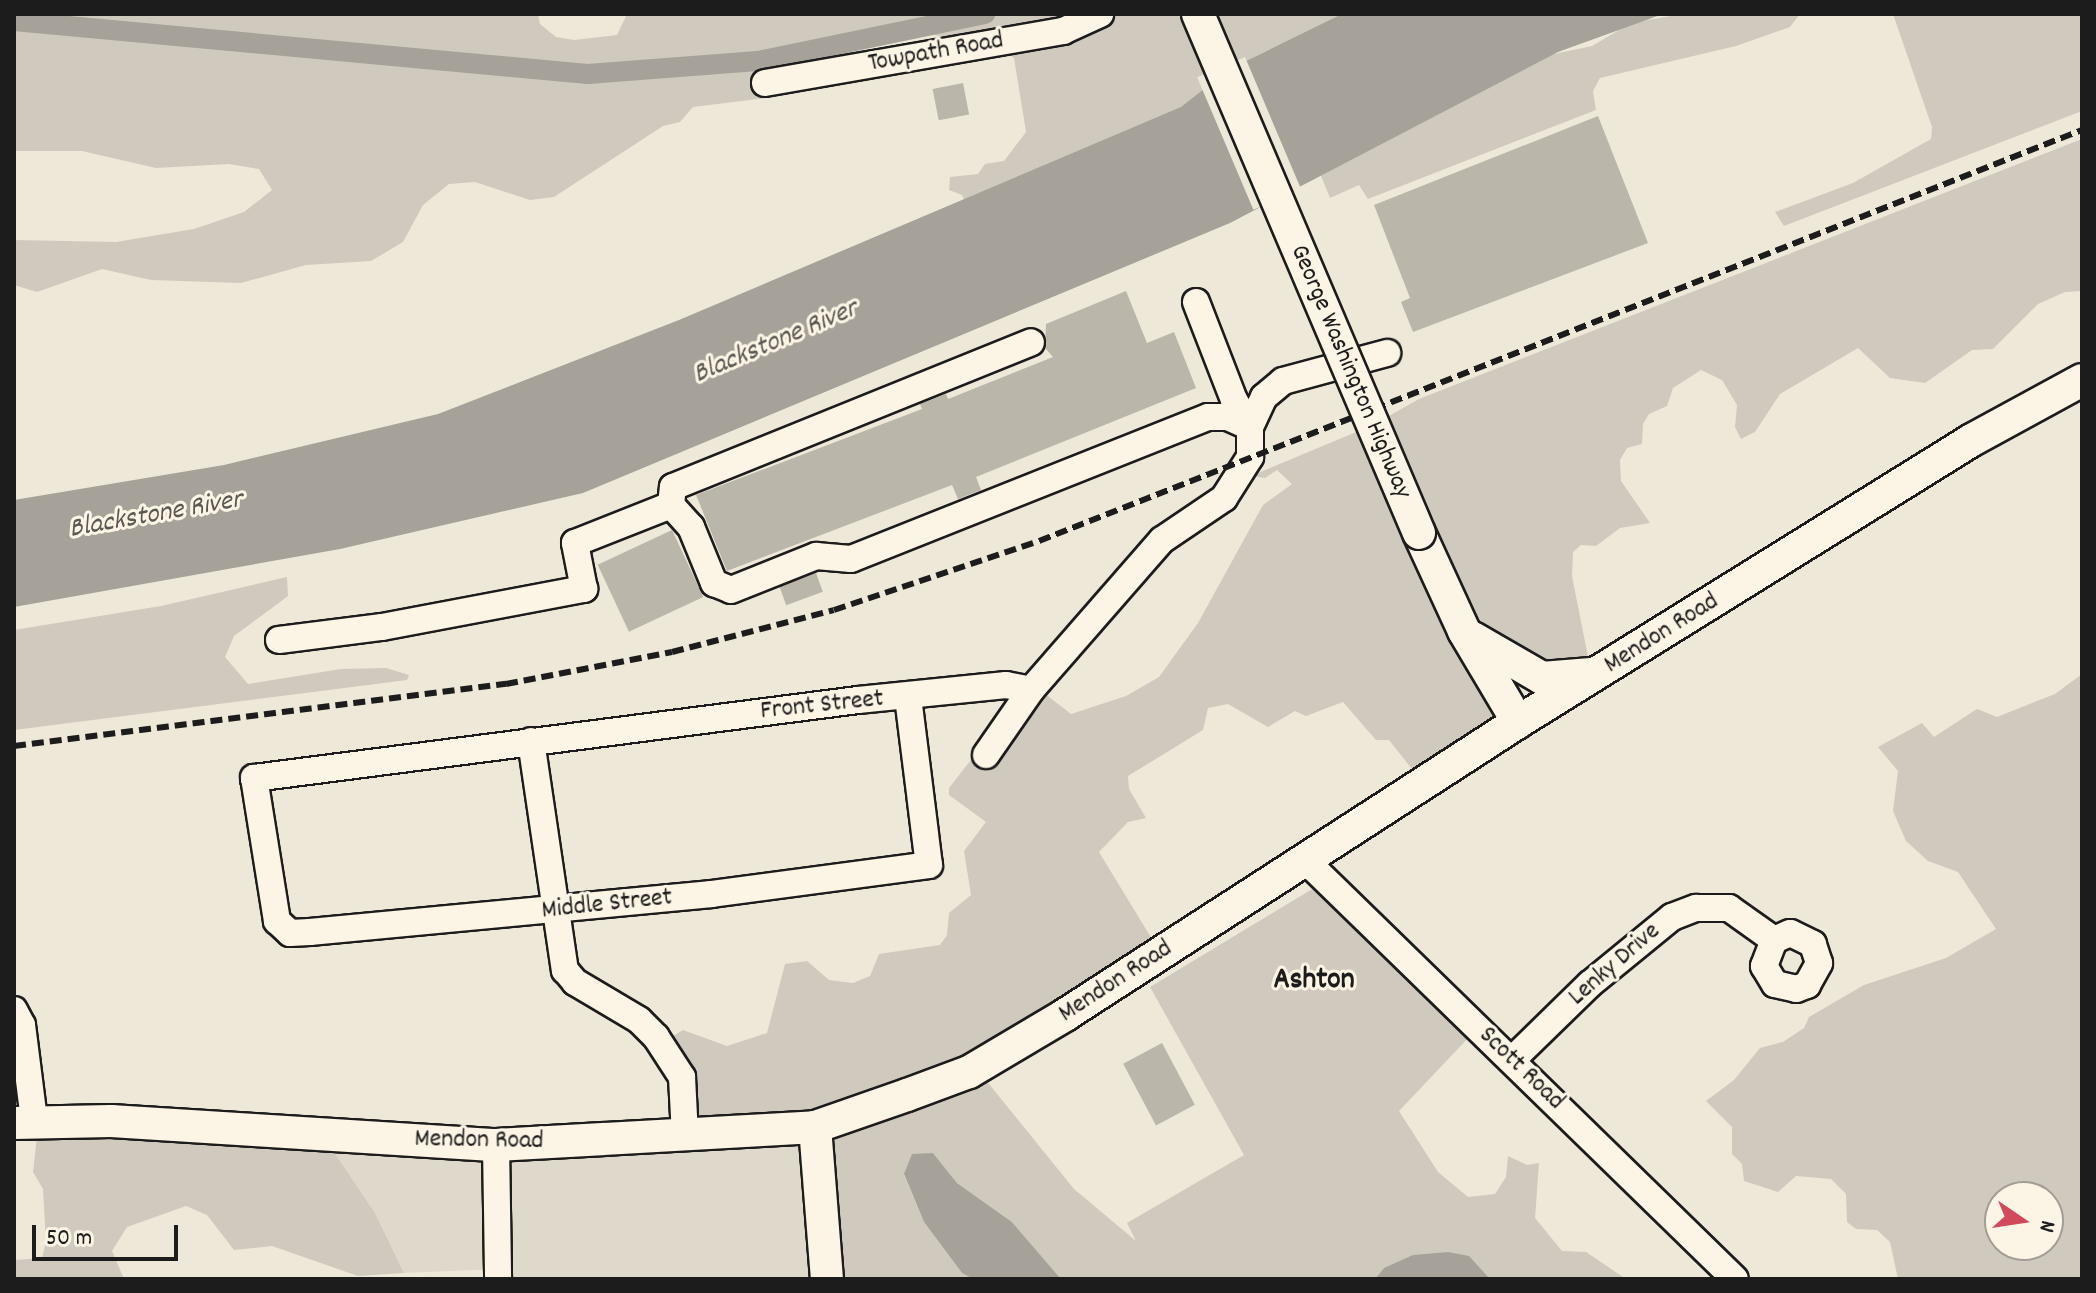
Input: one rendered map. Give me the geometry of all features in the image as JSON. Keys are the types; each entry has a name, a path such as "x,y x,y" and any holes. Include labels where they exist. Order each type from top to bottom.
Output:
{"main road":[{"name":"George Washington Highway","path":"1198,14 1419,533 1464,631 1518,722"},
{"name":"Mendon Road","path":"24,1122 496,1145 685,1137 815,1127 969,1072 1518,722 1972,440 2082,380"},
{"path":"1464,631 1508,663 1542,678 1572,678 1609,668"},
{"path":"815,1127 827,1279"}],"street":[{"name":"Towpath Road","path":"765,83 1063,31 1100,14"},
{"path":"1196,302 1234,400 1250,427"},
{"path":"1031,342 673,487 671,505 691,527 714,583 731,590 816,556 851,559 1208,417 1228,417 1250,427"},
{"path":"986,755 1031,690 1162,540 1224,498 1250,457 1250,427 1264,397 1283,381 1387,353"},
{"path":"279,640 382,627 584,589 575,543 671,505"},
{"name":"Front Street","path":"285,930 274,907 254,778 531,741 1006,685 1031,690"},
{"name":"Middle Street","path":"285,930 558,910 929,865 908,697"},
{"path":"531,741 565,970 575,982 639,1020 682,1077 685,1137"},
{"name":"Scott Road","path":"1305,860 1735,1279"},
{"name":"Lenky Drive","path":"1512,1060 1590,984 1672,917 1696,908 1729,908 1774,940"},
{"path":"14,1010 22,1025 24,1122"},
{"path":"496,1145 498,1279"}],"shaded area":[{"path":"14,14 538,14 540,24 556,37 574,40 617,35 627,14 1352,14 1237,84 968,207 962,195 949,190 950,177 978,174 985,164 1004,161 1026,132 1014,58 983,34 938,36 902,23 856,43 849,54 825,65 805,86 767,98 693,107 680,122 663,126 554,197 530,200 475,182 449,184 423,205 403,242 371,261 306,265 241,283 151,280 102,269 37,292 14,285 14,240 116,242 194,229 244,212 272,190 259,169 229,164 156,168 82,151 14,151"},
{"path":"1682,14 1800,14 1790,27 1736,46 1600,78 1593,91 1596,110 1368,199 1359,185 1330,198 1319,171 1526,60 1592,46 1631,23"},
{"path":"1893,14 2082,14 2082,111 1784,226 1775,212 1853,183 1931,139 1932,127"},
{"path":"2082,139 2082,291 2065,292 2038,304 1993,349 1972,350 1925,383 1890,378 1858,348 1780,394 1755,432 1741,439 1735,427 1737,405 1722,380 1701,370 1673,388 1667,406 1649,414 1643,424 1642,444 1627,448 1620,460 1621,481 1650,523 1620,528 1596,546 1581,545 1573,552 1572,576 1590,667 1478,674 1502,730 1419,778 1389,740 1376,740 1343,702 1306,716 1295,711 1268,727 1228,704 1208,708 1203,730 1128,776 1129,789 1146,818 1128,822 1099,852 1158,949 972,1063 1074,1189 1136,1241 1127,1223 1244,1155 1150,987 1314,888 1471,1035 1399,1111 1438,1172 1468,1197 1495,1194 1506,1177 1508,1156 1527,1165 1539,1163 1535,1218 1562,1251 1586,1252 1626,1279 1487,1279 1384,1268 1375,1279 1061,1279 1012,1222 957,1183 933,1153 904,1175 924,1222 962,1273 973,1279 817,1279 821,1129 673,1134 671,1078 658,1045 683,1030 727,1046 767,1033 785,964 807,961 829,980 853,983 870,976 879,954 940,945 947,935 949,913 971,895 964,851 986,822 949,795 949,788 1031,683 1071,714 1126,696 1159,677 1198,623 1263,505 1292,484 1277,470 1265,478 1251,476 1373,425 1419,399"},
{"path":"287,577 288,596 234,636 225,657 248,684 341,669 386,668 409,675 407,680 14,730 14,630 161,606"},
{"path":"2082,674 2082,1279 1898,1279 1890,1242 1877,1230 1856,1229 1847,1222 1846,1194 1831,1179 1796,1176 1778,1192 1744,1181 1742,1164 1732,1154 1732,1127 1706,1101 1734,1080 1760,1048 1783,1042 1804,1028 1809,1017 1864,985 1946,958 1996,929 1958,872 1928,861 1906,841 1893,811 1898,771 1878,747 1922,723 1934,737 1977,709 1997,717 2055,694"},
{"path":"819,1119 817,1279 500,1279 497,1269 404,1273 375,1213 327,1144"},
{"path":"38,1127 323,1136 375,1213 404,1273 358,1276 272,1246 234,1250 207,1215 186,1206 127,1227 112,1251 124,1279 14,1279 14,1260 42,1258 46,1242 43,1189 33,1172"}],"water":[{"name":"Blackstone River","path":"1342,14 1663,14 1558,52 1230,223 583,493 340,549 14,607 14,500 224,465 438,414 679,320 1181,107 1228,70"},
{"path":"933,1153 957,1183 1012,1222 1061,1279 973,1279 962,1273 924,1222 904,1174 912,1154"},
{"path":"1448,1252 1469,1256 1489,1278 1375,1279 1384,1268 1413,1255"}],"pier":[{"path":"1245,57 1301,190 1253,210 1197,77"}],"building":[{"path":"963,83 969,114 939,120 933,89"},
{"path":"1598,116 1648,243 1413,332 1401,302 1410,298 1374,205"},
{"path":"1126,291 1147,343 1174,332 1196,388 976,477 981,490 958,499 952,485 727,571 696,495 922,409 920,404 946,394 948,399 1053,357 1045,348 1046,324"},
{"path":"672,530 703,597 629,632 598,565"},
{"path":"816,573 823,592 786,605 779,586"},
{"path":"1162,1043 1195,1105 1156,1125 1123,1064"}],"waterway":[{"path":"14,21 588,74 758,61 985,14"}],"railway":[{"path":"14,746 506,684 672,652 834,610 1039,541 2082,130"}],"district":[{"name":"Ashton","path":"1314,982"}]}
